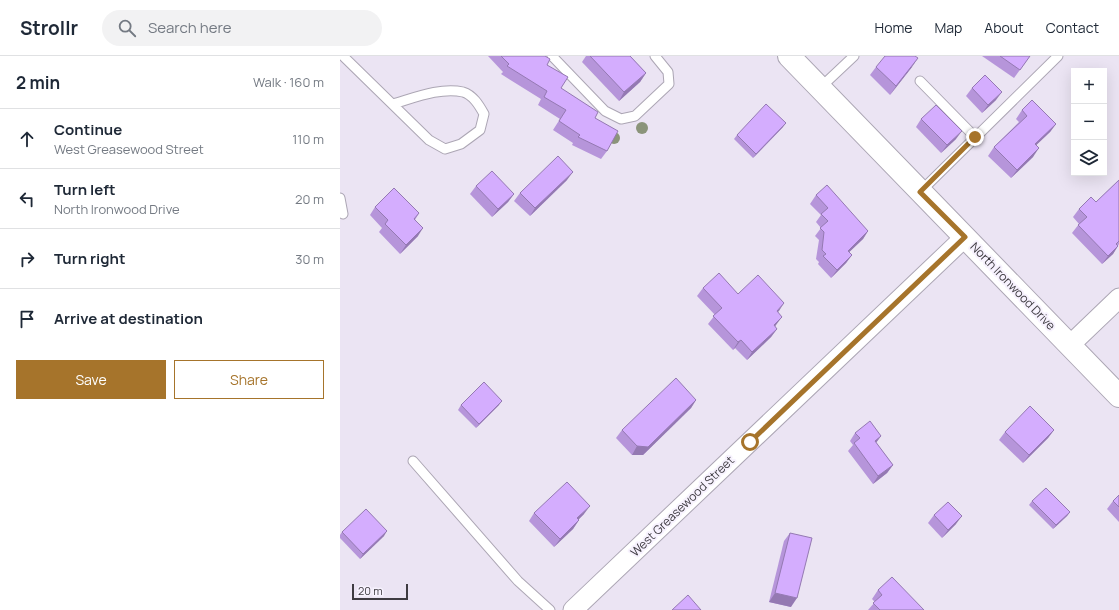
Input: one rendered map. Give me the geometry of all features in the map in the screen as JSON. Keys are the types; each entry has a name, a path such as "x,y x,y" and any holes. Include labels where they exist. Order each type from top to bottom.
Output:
{"street":[{"name":"North Ironwood Drive","path":"789,56 1119,396"},
{"name":"West Greasewood Street","path":"573,610 965,237"},
{"path":"1070,345 1119,298"}],"lane":[{"path":"343,56 429,140 444,149 461,144 480,130 484,114 478,102 464,92 441,91 393,104"},
{"path":"552,56 605,111 621,119 635,116 669,84 668,72 655,56"},
{"path":"820,88 854,56"},
{"path":"920,192 1058,56"},
{"path":"920,81 975,137"},
{"path":"340,198 343,214"},
{"path":"413,461 518,580 550,610"}],"building":[{"path":"501,56 545,56 550,59 547,65 568,77 561,88 598,112 595,118 618,131 607,151 578,137 580,135 559,121 566,110 544,97 547,91 507,66 509,64"},
{"path":"590,56 630,56 646,73 624,92"},
{"path":"885,56 915,56 918,58 896,86 876,67"},
{"path":"1000,56 1030,56 1020,70"},
{"path":"985,75 1002,92 988,105 972,88"},
{"path":"1032,100 1056,124 1035,144 1039,148 1017,170 994,147 1027,116 1022,110"},
{"path":"766,104 786,123 756,154 737,135"},
{"path":"936,105 962,131 947,145 921,119"},
{"path":"558,156 573,172 535,208 520,193"},
{"path":"492,171 514,194 498,209 476,186"},
{"path":"1119,180 1119,241 1116,244 1118,246 1108,256 1078,225 1087,217 1079,209 1091,197 1096,202"},
{"path":"827,185 868,231 848,251 852,255 837,270 823,256 826,254 822,250 824,232 820,228 828,221 821,214 828,208 816,195"},
{"path":"394,188 419,213 414,219 423,228 406,245 385,224 388,220 375,207"},
{"path":"719,273 738,294 758,275 784,303 777,311 782,317 774,325 777,329 752,352 741,340 738,342 713,316 722,308 703,288"},
{"path":"676,378 696,400 648,447 637,446 622,430"},
{"path":"484,382 502,401 479,424 461,405"},
{"path":"1030,406 1054,430 1029,455 1005,432"},
{"path":"870,421 881,436 875,441 893,465 878,476 854,443 860,438 855,433"},
{"path":"567,482 590,506 577,518 579,520 560,539 534,513"},
{"path":"1046,488 1070,512 1056,525 1032,501"},
{"path":"1119,495 1119,507 1113,501"},
{"path":"948,502 962,516 948,530 934,515"},
{"path":"366,509 387,531 363,554 342,532"},
{"path":"790,533 812,538 797,598 775,593"},
{"path":"892,577 924,610 880,610 873,603 882,595 878,590"},
{"path":"688,595 701,610 672,610"}],"route":[{"path":"750,442 965,237 920,192 975,137"}]}
